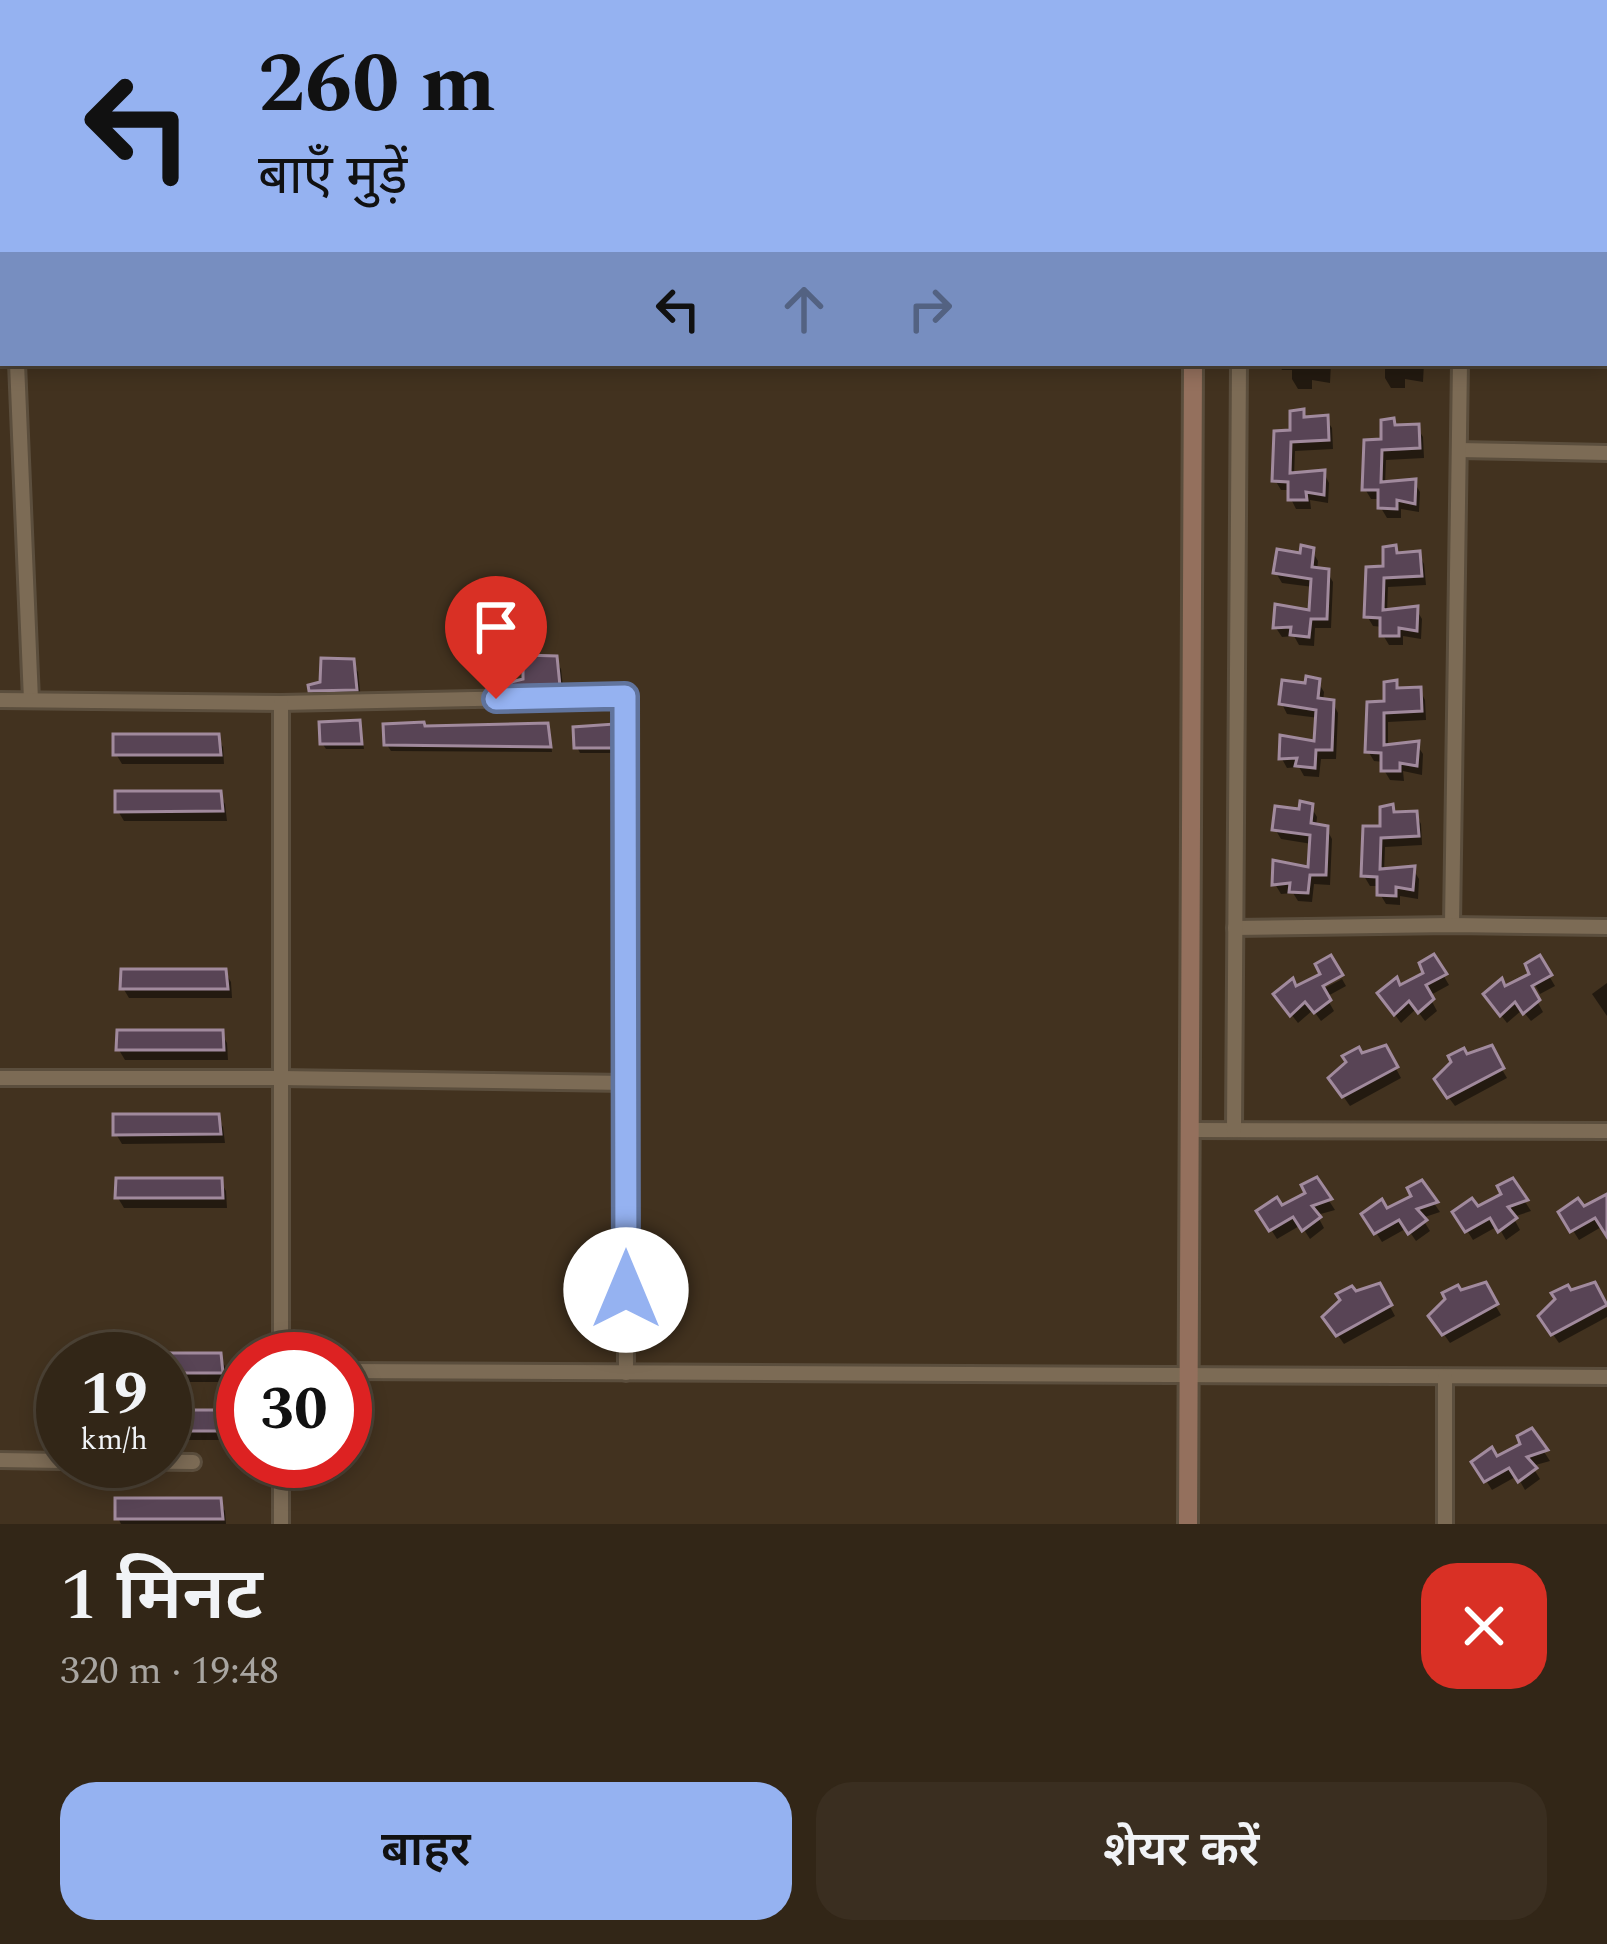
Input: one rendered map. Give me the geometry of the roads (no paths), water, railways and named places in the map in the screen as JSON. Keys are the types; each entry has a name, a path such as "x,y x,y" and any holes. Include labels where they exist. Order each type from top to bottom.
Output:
{"street":[{"path":"17,366 32,700"},
{"path":"1188,1524 1193,366"},
{"path":"1234,1130 1239,366"},
{"path":"1452,925 1460,366"},
{"path":"0,433 19,433"},
{"path":"1459,450 1607,453"},
{"path":"0,700 281,704 625,696 626,1373"},
{"path":"280,1332 281,704"},
{"path":"1235,928 1607,927"},
{"path":"0,1078 626,1083"},
{"path":"1190,1130 1607,1130"},
{"path":"372,1372 1607,1377"},
{"path":"1445,1377 1445,1524"},
{"path":"0,1460 36,1461"},
{"path":"280,1488 280,1524"}]}
